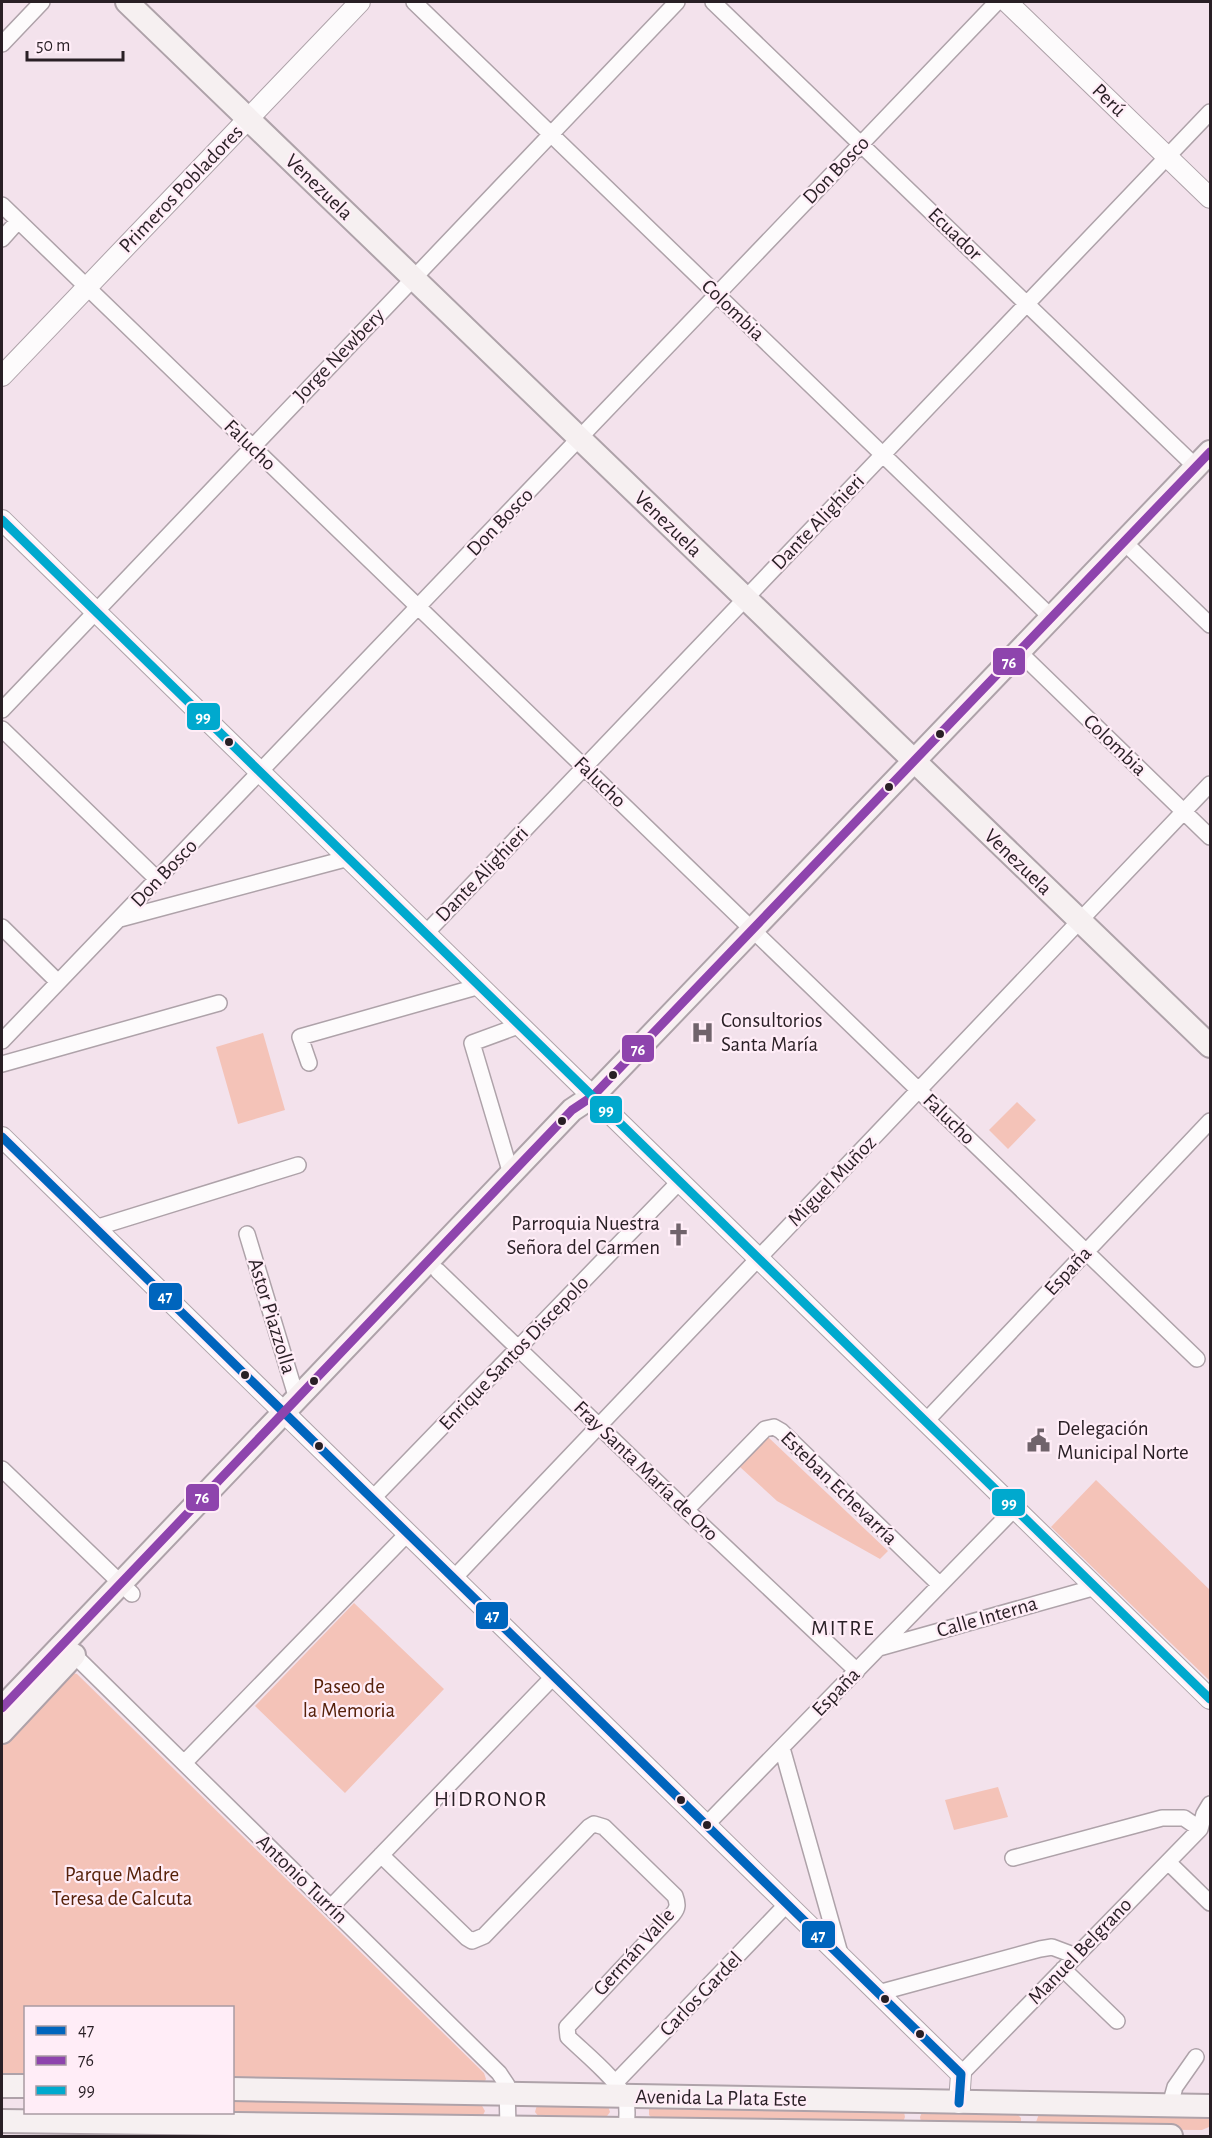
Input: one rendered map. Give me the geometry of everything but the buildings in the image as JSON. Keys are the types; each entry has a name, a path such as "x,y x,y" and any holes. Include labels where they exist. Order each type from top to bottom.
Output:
{"main road":[{"name":"Venezuela","path":"127,2 1210,1046"},
{"path":"2,1732 69,1650 511,1174 572,1110 593,1096 1203,460"},
{"path":"292,1411 438,1271 581,1119 593,1096"},
{"path":"2,1708 69,1650"},
{"path":"2,2086 24,2086"},
{"name":"Avenida La Plata Este","path":"234,2089 508,2093 620,2089 960,2103 1210,2106"},
{"path":"911,2133 914,2110 927,2102"},
{"path":"1017,2104 1026,2110 1029,2121 1025,2130 1017,2135"},
{"name":"Avenida La Plata Este","path":"2,2121 226,2130 508,2128 886,2135 911,2133 1171,2136"}],"street":[{"path":"2,44 42,2"},
{"name":"Primeros Pobladores","path":"2,376 360,2"},
{"name":"Colombia","path":"414,2 1052,618"},
{"name":"Jorge Newbery","path":"2,710 677,2"},
{"name":"Ecuador","path":"713,2 1027,304 1203,460"},
{"name":"Don Bosco","path":"2,1041 997,2"},
{"name":"Perú","path":"1007,2 1210,198"},
{"name":"Dante Alighieri","path":"426,933 1210,112"},
{"name":"Falucho","path":"2,205 1197,1359"},
{"path":"2,239 18,221"},
{"path":"2,520 1210,1699"},
{"path":"1124,542 1210,625"},
{"name":"Colombia","path":"1019,652 1210,837"},
{"path":"2,729 157,879"},
{"name":"Miguel Muñoz","path":"454,1578 1210,784"},
{"path":"119,919 349,858"},
{"path":"2,927 58,982"},
{"path":"309,1063 300,1037 480,986"},
{"path":"2,1064 219,1003"},
{"path":"511,1174 472,1043 520,1025"},
{"name":"España","path":"926,1421 1210,1121"},
{"path":"2,1137 95,1228 292,1411 408,1533 961,2074 960,2103"},
{"path":"95,1228 298,1166"},
{"name":"Enrique Santos Discepolo","path":"373,1498 680,1181"},
{"name":"Astor Piazzolla","path":"247,1234 292,1411"},
{"name":"Fray Santa María de Oro","path":"438,1271 857,1671"},
{"name":"Esteban Echevarría","path":"686,1510 765,1429 774,1427 782,1431 940,1585"},
{"path":"2,1469 126,1589"},
{"name":"España","path":"706,1825 1015,1508"},
{"path":"184,1763 408,1533"},
{"name":"Calle Interna","path":"879,1648 1096,1587"},
{"name":"Antonio Turrín","path":"69,1650 499,2073 507,2085 508,2128"},
{"path":"331,1907 554,1676"},
{"path":"782,1748 841,1957"},
{"name":"Manuel Belgrano","path":"961,2074 1205,1827 1204,1814 1210,1804"},
{"path":"1013,1858 1162,1818 1184,1818 1205,1827"},
{"name":"Germán Valle","path":"381,1855 472,1941 484,1936 589,1827 599,1824 612,1834 675,1896 678,1903 673,1914 567,2027 568,2037 620,2089"},
{"path":"1168,1862 1210,1903"},
{"name":"Carlos Gardel","path":"620,2089 787,1904"},
{"path":"878,1993 1040,1949 1052,1947 1076,1956"},
{"path":"1064,1969 1118,2021"},
{"path":"1170,2105 1175,2087 1196,2057"},
{"path":"620,2089 627,2107 626,2130"}],"green space":[{"path":"263,1033 285,1110 238,1124 216,1047"},
{"path":"1017,1102 1036,1120 1008,1149 989,1130"},
{"path":"768,1437 888,1551 880,1559 777,1501 740,1467"},
{"path":"1096,1480 1210,1590 1210,1681 1051,1527"},
{"name":"Paseo de la Memoria","path":"354,1603 444,1689 345,1793 255,1706"},
{"name":"Parque Madre Teresa de Calcuta","path":"73,1673 77,1674 484,2073 486,2079 484,2083 234,2081 234,2006 24,2006 24,2078 2,2078 2,1746"},
{"path":"998,1787 1008,1817 954,1830 945,1800"},
{"path":"234,2098 481,2104 485,2111 482,2117 202,2114 234,2114"},
{"path":"537,2105 608,2106 610,2112 605,2119 539,2117 535,2112"},
{"path":"649,2107 904,2112 905,2117 903,2122 653,2119 649,2115"},
{"path":"922,2112 1017,2114 1021,2118 1021,2123 921,2122"},
{"path":"1039,2114 1209,2116 1210,2121 1209,2127 1202,2130 1045,2129 1036,2122"}],"transit line":[{"name":"76","path":"2,1708 572,1110 593,1096 1210,452"},
{"name":"99","path":"2,520 1210,1699"},
{"name":"47","path":"2,1137 961,2074 959,2103"}],"place":[{"name":"Consultorios Santa María","path":"703,1032"},
{"name":"Parroquia Nuestra Señora del Carmen","path":"678,1235"},
{"name":"Delegación Municipal Norte","path":"1039,1440"}],"district":[{"name":"MITRE","path":"843,1628"},
{"name":"HIDRONOR","path":"491,1799"}]}
